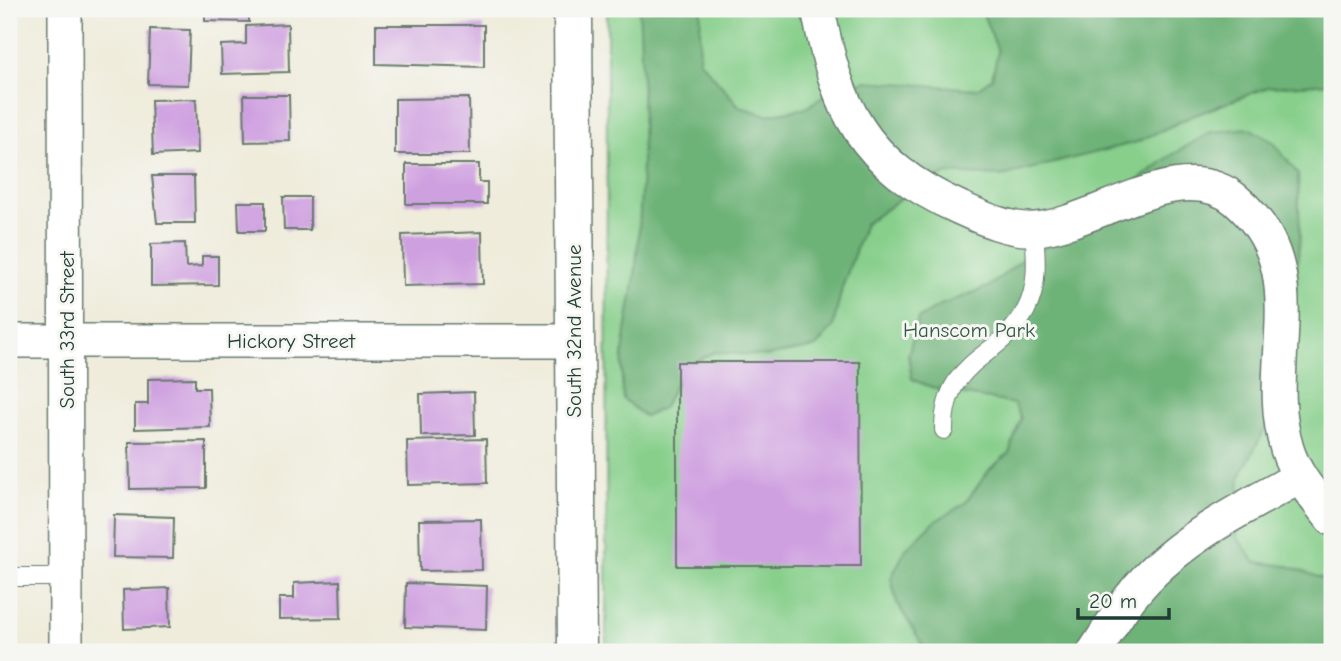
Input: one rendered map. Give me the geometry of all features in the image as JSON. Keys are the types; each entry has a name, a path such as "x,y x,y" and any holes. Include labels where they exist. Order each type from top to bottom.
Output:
{"street":[{"name":"South 33rd Street","path":"65,9 68,341 66,652"},
{"name":"South 32nd Avenue","path":"573,9 577,652"},
{"path":"818,9 827,58 841,99 855,126 875,151 906,178 950,204 996,223 1034,229 1065,223 1182,184 1218,188 1237,201 1260,226 1274,250 1282,280 1280,412 1287,448 1298,478 1332,519"},
{"name":"Hickory Street","path":"9,341 573,341"},
{"path":"1094,652 1134,592 1172,556 1214,525 1298,478"}],"lane":[{"path":"944,430 946,399 956,379 1026,311 1035,279 1034,229"},
{"path":"9,577 66,577"}],"green space":[{"name":"Hanscom Park","path":"607,9 1332,9 1332,652 606,652"},
{"path":"639,9 701,9 699,60 740,107 767,115 806,108 826,94 866,81 977,89 992,78 998,51 981,9 1332,9 1332,83 1268,87 1190,117 1137,142 1002,176 947,173 906,195 865,224 842,288 833,327 816,347 767,356 714,352 683,368 664,407 645,417 623,399 622,382 641,202 642,73"},
{"path":"1249,128 1273,142 1298,174 1300,237 1295,290 1270,420 1240,476 1237,537 1255,562 1288,566 1332,582 1332,652 927,652 897,603 891,578 906,549 934,522 965,503 990,469 1009,453 1021,418 1014,404 950,392 912,379 908,355 918,319 941,305 988,287 1027,256 1085,227 1119,195 1167,158 1211,132"}],"building":[{"path":"127,9 189,9 189,13 127,12"},
{"path":"205,9 249,9 249,22 205,21"},
{"path":"288,24 289,72 222,74 221,45 246,44 246,26"},
{"path":"376,25 484,25 484,67 376,64"},
{"path":"150,29 190,30 188,85 148,84"},
{"path":"244,95 289,95 290,141 245,142"},
{"path":"469,98 470,154 395,154 395,99"},
{"path":"196,99 198,153 153,155 151,100"},
{"path":"406,164 479,164 479,182 487,182 487,204 406,204"},
{"path":"152,176 194,176 195,223 157,223"},
{"path":"283,197 310,197 310,230 284,230"},
{"path":"238,202 265,202 265,231 239,231"},
{"path":"482,232 483,284 403,286 402,235"},
{"path":"185,243 186,267 202,266 202,256 218,256 218,285 151,286 151,244"},
{"path":"677,362 860,362 861,566 677,566"},
{"path":"195,378 195,388 209,388 210,427 135,429 135,404 148,404 148,379"},
{"path":"474,392 475,435 421,436 420,394"},
{"path":"486,439 487,483 408,485 407,441"},
{"path":"206,441 206,488 130,489 129,442"},
{"path":"114,515 174,517 173,558 113,557"},
{"path":"481,519 482,570 420,571 419,520"},
{"path":"340,581 341,618 279,619 279,598 294,598 294,583"},
{"path":"406,583 487,586 486,630 405,627"},
{"path":"169,588 170,627 124,629 123,590"}]}
